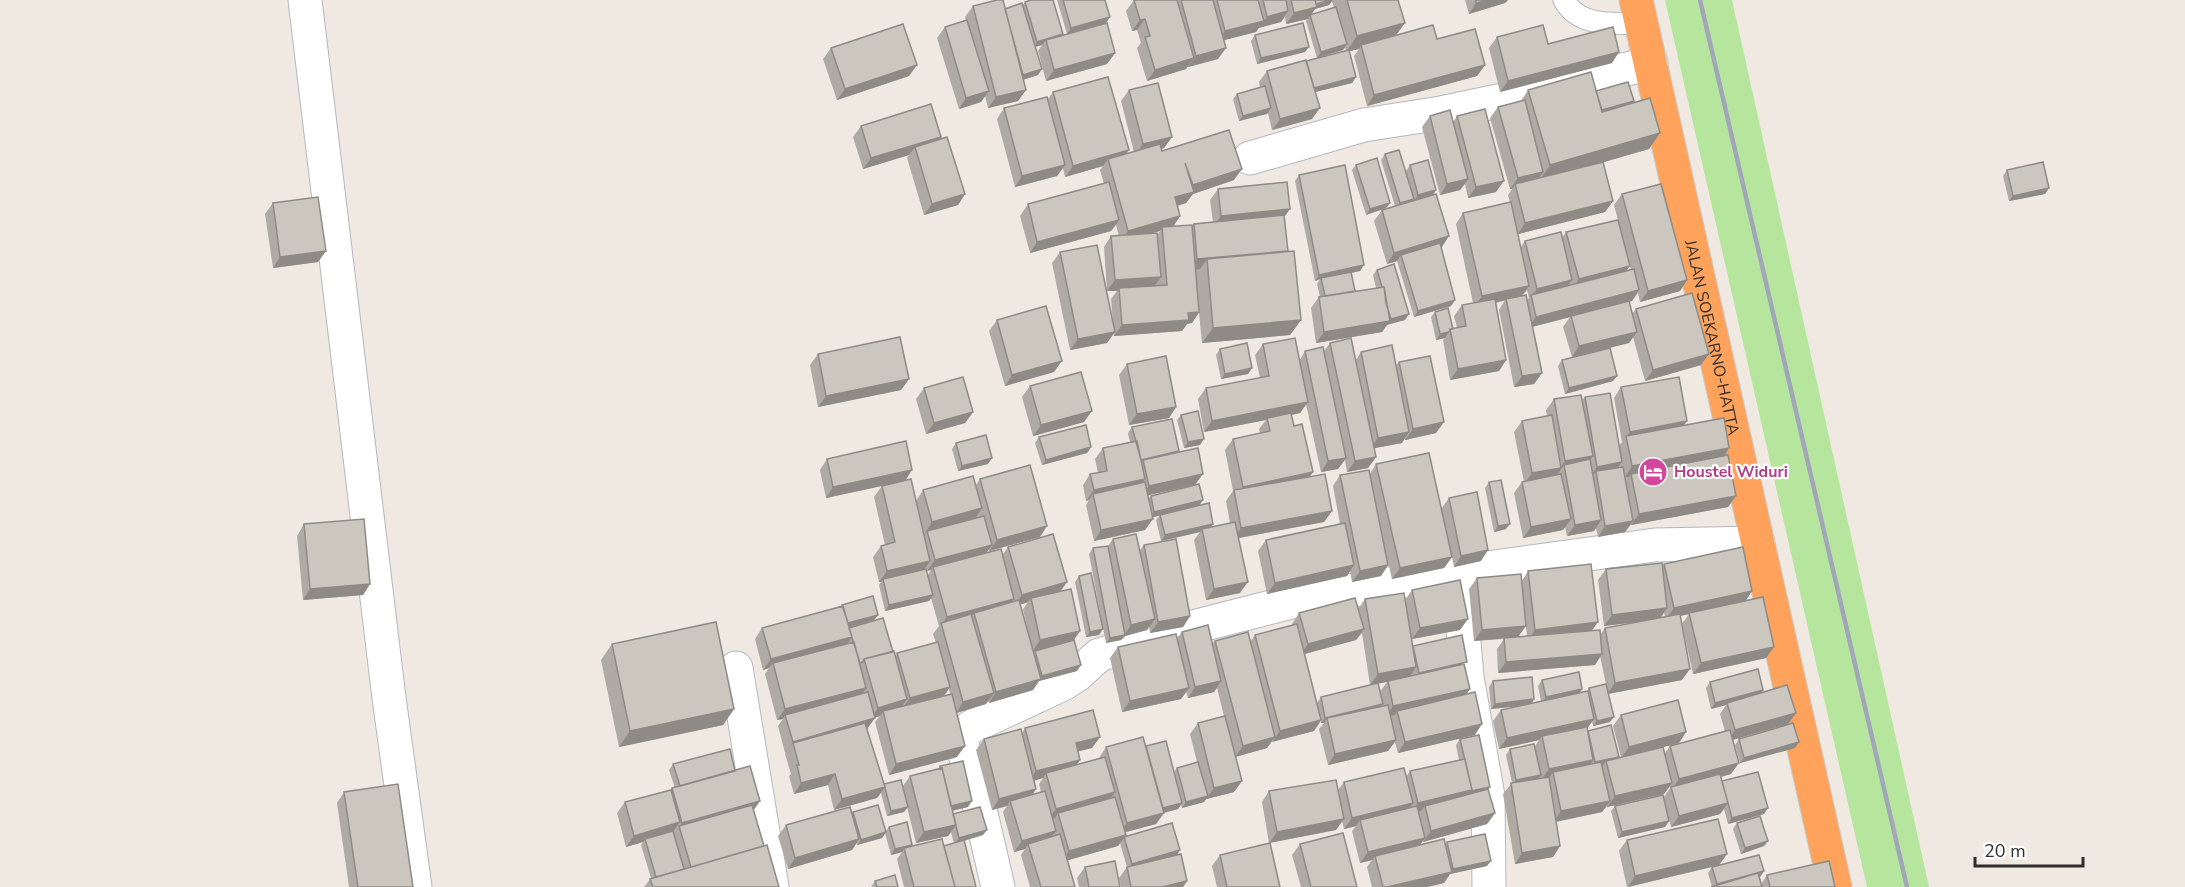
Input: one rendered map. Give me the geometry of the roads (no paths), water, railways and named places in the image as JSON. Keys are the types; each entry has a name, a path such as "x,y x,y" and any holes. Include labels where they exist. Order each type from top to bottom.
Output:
{"highway":[{"name":"JALAN SOEKARNO-HATTA","path":"1638,11 1834,887"}],"street":[{"path":"305,0 387,687 415,887"},
{"path":"1250,158 1364,125 1441,113 1492,102 1651,63"},
{"path":"998,887 974,783 962,745 963,733 971,727 1063,684 1099,655 1138,642 1303,599 1458,572 1655,545 1758,543"},
{"path":"1458,572 1467,676 1488,796 1489,887"},
{"path":"736,668 772,887"}],"lane":[{"path":"1564,0 1568,8 1585,18 1607,24 1638,11"}],"railway":[{"path":"1700,0 1907,887"}],"place":[{"name":"Houstel Widuri","path":"1653,472"}]}
